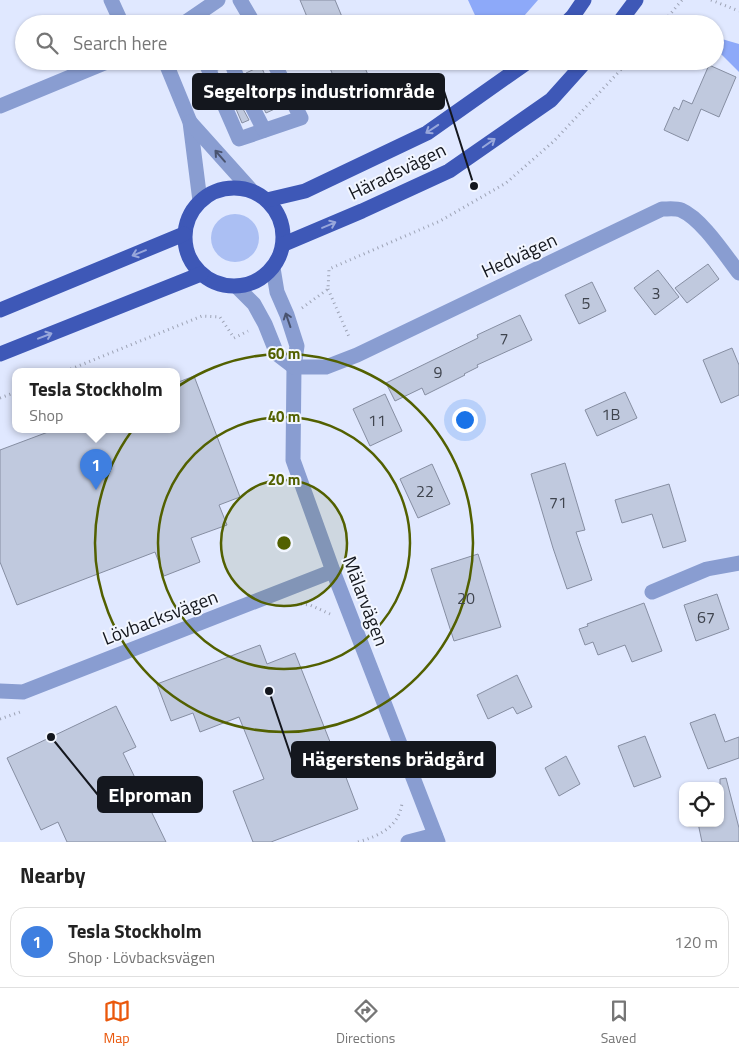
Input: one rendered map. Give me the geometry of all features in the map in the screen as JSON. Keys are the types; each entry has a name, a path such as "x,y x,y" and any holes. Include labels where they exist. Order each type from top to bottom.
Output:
{"main road":[{"path":"574,15 584,0"},
{"path":"625,15 636,0"},
{"name":"Häradsvägen","path":"267,200 305,191 427,133 516,70"},
{"name":"Häradsvägen","path":"284,244 362,211 448,171 551,100 578,70"},
{"path":"233,187 250,190 267,200 279,216 284,244 273,268 251,284 237,287 214,283 201,274 187,254 184,234 188,216 200,201 221,188 233,187"},
{"path":"0,310 184,234"},
{"path":"0,354 201,274"}],"street":[{"path":"111,0 118,15"},
{"path":"196,15 218,0"},
{"path":"240,0 249,15"},
{"path":"0,106 87,70"},
{"path":"169,70 190,122 200,201"},
{"path":"209,70 239,139 301,118 278,70"},
{"path":"234,70 264,130"},
{"path":"190,122 250,190"},
{"name":"Hedvägen","path":"294,367 326,367 357,355 662,210 680,209 692,217 712,237 739,273"},
{"name":"Mälarvägen","path":"273,268 277,292 297,346 294,367 293,460 333,571 437,838"},
{"path":"237,287 254,304 265,324 277,354 294,367"},
{"path":"652,592 707,569 739,563"},
{"name":"Lövbacksvägen","path":"0,691 23,692 333,571"},
{"path":"408,842 437,838"}],"path":[{"path":"670,15 682,0"},
{"path":"711,0 739,11"},
{"path":"357,355 328,289 329,269 440,221 506,183 554,141 621,70"},
{"path":"287,315 298,311 328,289"},
{"path":"73,368 202,316 220,317 234,338 265,324"},
{"path":"0,398 12,394"},
{"path":"294,603 310,605 337,618"},
{"path":"0,719 27,710"},
{"path":"358,842 373,838 390,827 401,814 404,795"}],"shaded area":[{"path":"468,0 538,0 525,15 475,15"},
{"path":"724,40 739,44 739,72 724,57"},
{"path":"235,214 244,216 252,221 257,229 259,238 257,247 252,255 244,260 235,262 226,260 218,255 213,247 211,238 213,229 218,221 226,216"}],"building":[{"path":"300,0 335,0 341,15 306,15"},
{"path":"252,70 263,70 279,107 266,113 246,73"},
{"path":"331,70 366,70 372,84 342,97"},
{"path":"707,70 720,70 736,77 719,117 701,109 688,141 664,130 674,107 679,110 683,100 692,104"},
{"path":"228,81 249,120 242,123 225,83"},
{"path":"708,264 719,279 687,303 675,288"},
{"path":"658,270 679,297 655,315 634,288"},
{"path":"592,282 606,311 579,324 565,295"},
{"path":"520,315 532,340 477,365 478,367 465,375 425,395 422,388 395,401 386,383 478,338 477,335"},
{"path":"732,348 739,365 739,395 721,403 703,360"},
{"path":"194,376 240,497 219,505 227,525 191,538 200,562 164,576 155,552 17,605 0,562 0,450 45,433 180,433 180,381"},
{"path":"625,392 637,418 597,436 585,410"},
{"path":"385,394 402,431 370,446 353,409"},
{"path":"565,463 585,530 576,532 592,580 567,589 531,474"},
{"path":"432,464 450,504 418,518 400,479"},
{"path":"669,484 686,541 663,548 652,514 622,523 615,500"},
{"path":"478,554 501,627 454,641 431,569"},
{"path":"717,594 729,629 696,641 684,605"},
{"path":"644,603 662,651 632,662 625,645 598,655 593,642 585,645 579,629 588,626 587,624"},
{"path":"260,645 267,664 295,653 358,809 271,842 253,842 233,791 264,779 239,717 200,732 193,713 171,721 157,684"},
{"path":"517,675 532,707 517,714 513,707 488,719 477,695"},
{"path":"116,706 136,747 123,753 166,842 67,842 58,822 41,830 7,758"},
{"path":"715,714 725,742 739,737 739,758 708,769 690,723"},
{"path":"645,736 661,777 634,787 618,746"},
{"path":"566,756 580,784 559,796 545,768"},
{"path":"726,778 739,828 739,842 702,842 699,827 724,827 724,782 720,782 720,779"}],"place":[{"name":"Segeltorps industriområde","path":"474,186"},
{"name":"Tesla Stockholm","path":"96,490"},
{"name":"Hägerstens brädgård","path":"269,691"},
{"name":"Elproman","path":"51,737"}]}
